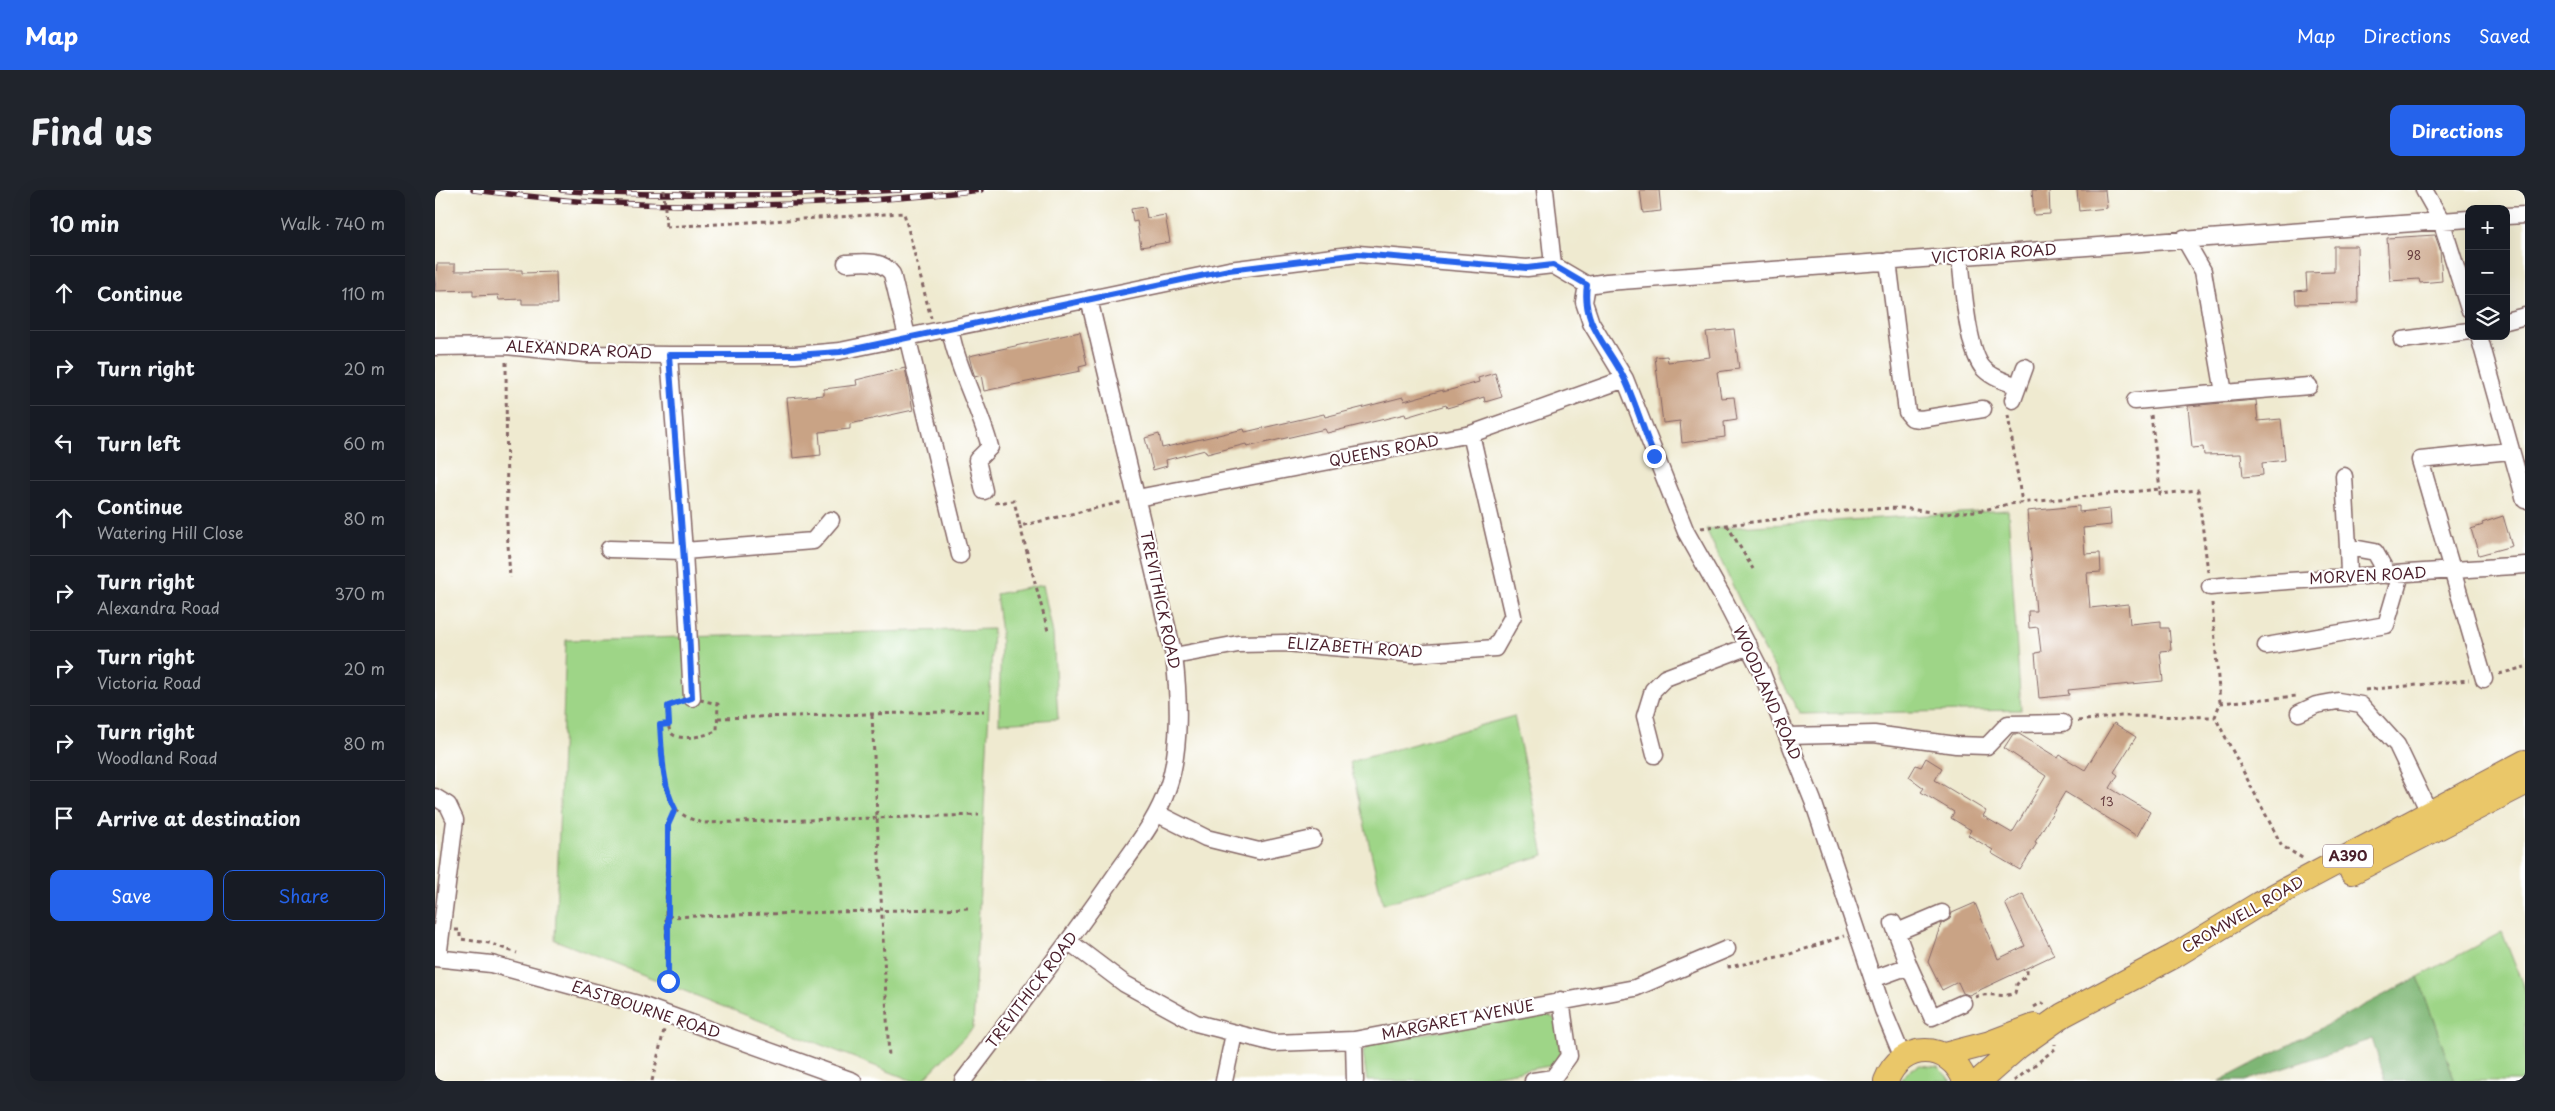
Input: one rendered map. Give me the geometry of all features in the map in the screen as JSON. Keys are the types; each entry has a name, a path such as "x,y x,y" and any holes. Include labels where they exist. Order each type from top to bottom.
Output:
{"highway":[{"name":"CROMWELL ROAD","path":"1979,1081 2019,1046 2063,1016 2174,956 2312,874 2525,762"},
{"name":"CROMWELL ROAD","path":"2174,956 2273,913 2525,783"},
{"name":"CROMWELL ROAD","path":"1944,1055 1990,1043 2063,1016"},
{"name":"A390","path":"1903,1058 1924,1051 1944,1055"},
{"path":"1944,1055 1957,1066 1965,1081"},
{"path":"1886,1081 1890,1071 1903,1058"}],"street":[{"path":"1545,190 1553,265 1587,285"},
{"path":"2424,190 2441,220 2465,296"},
{"path":"2510,216 2525,215"},
{"name":"VICTORIA ROAD","path":"1587,285 2184,238 2465,219"},
{"path":"2184,238 2203,271 2224,393"},
{"name":"ALEXANDRA ROAD","path":"435,347 506,346 585,354 795,355 840,352 1229,270 1358,254 1527,268 1553,265"},
{"path":"1960,257 1969,329 1980,364 2016,393 2025,367"},
{"path":"1888,261 1907,412 1912,418 1921,419 1983,409"},
{"path":"846,263 867,262 880,264 888,268 892,274 960,555"},
{"name":"WOODLAND ROAD","path":"1587,285 1584,302 1591,323 1625,379 1686,532 1749,646 1787,736 1813,801 1873,979 1903,1058"},
{"name":"TREVITHICK ROAD","path":"963,1081 1068,941 1158,814 1169,785 1174,761 1178,686 1174,656 1089,299"},
{"path":"2510,320 2525,316"},
{"path":"951,329 954,350 984,425 990,447 977,460 984,491"},
{"path":"2401,340 2465,332"},
{"path":"2480,340 2516,456 2525,500"},
{"path":"669,355 684,551 692,698"},
{"name":"QUEENS ROAD","path":"1137,498 1471,434 1625,379"},
{"path":"2142,400 2309,386"},
{"name":"ELIZABETH ROAD","path":"1174,656 1238,644 1285,642 1413,654 1495,648 1513,616 1471,434"},
{"path":"2484,678 2420,460 2516,456"},
{"path":"2344,476 2349,575"},
{"path":"609,549 684,551 813,541 831,520"},
{"path":"2266,646 2385,625 2395,574 2375,552 2348,547"},
{"name":"MORVEN ROAD","path":"2211,587 2349,575 2453,571 2525,565"},
{"path":"1655,755 1645,716 1653,690 1665,678 1749,646"},
{"path":"2299,713 2317,705 2338,701 2361,705 2397,745 2429,812"},
{"path":"1787,736 1874,734 1957,745 1987,746 2007,724 2063,723"},
{"path":"435,797 448,805 455,820 436,958"},
{"path":"1158,814 1206,838 1259,851 1313,839"},
{"path":"1942,914 1895,927 1909,966 1931,1016 1963,1003"},
{"name":"MARGARET AVENUE","path":"1068,941 1125,984 1195,1023 1274,1043 1354,1040 1561,1000 1635,988 1727,949"},
{"name":"EASTBOURNE ROAD","path":"436,958 491,964 638,1004 853,1081"},
{"path":"1873,979 1909,966"},
{"path":"1533,1081 1553,1078 1569,1056 1561,1000"},
{"path":"1224,1081 1234,1034"},
{"path":"1354,1040 1355,1081"}],"path":[{"path":"664,190 666,228 904,213 934,333"},
{"path":"506,346 509,578"},
{"path":"2016,393 2006,404 2022,503"},
{"path":"2142,400 2160,494 2198,490 2211,587 2220,703 2215,717 2282,846 2305,859 2312,874"},
{"path":"1686,532 1696,528 1864,509 1902,508 1945,514 1984,510 2022,503 2160,489"},
{"path":"984,491 989,504 1013,500 1048,631"},
{"path":"1020,526 1137,498"},
{"path":"1727,525 1753,569"},
{"path":"2357,690 2484,678 2525,666"},
{"path":"2220,703 2299,696"},
{"path":"692,698 718,704 717,730 711,735 679,738 673,736 669,724 668,706 692,698"},
{"path":"718,718 984,711"},
{"path":"872,715 889,1058"},
{"path":"2063,723 2121,716 2215,717"},
{"path":"669,724 660,725 663,767 671,801 675,809 687,817 703,823 979,815"},
{"path":"668,981 666,917 668,825 675,809"},
{"path":"666,917 971,908"},
{"path":"1727,949 1729,967 1787,955 1858,933"},
{"path":"1963,1003 1983,994 2015,994 2017,984 2027,975 2027,968"},
{"path":"652,1081 666,1014"},
{"path":"2014,1081 2021,1075"}],"green space":[{"path":"2008,510 2021,710 1800,714 1755,633 1706,529"},
{"path":"1043,585 1053,634 1058,719 999,723 1001,633 996,594"},
{"path":"993,629 973,1028 922,1081 913,1081 555,940 566,640"},
{"path":"1514,716 1544,855 1383,904 1350,762"},
{"path":"2502,932 2525,990 2525,1081 2455,1081 2418,977"},
{"path":"2418,977 2455,1081 2386,1081 2372,1039 2245,1081 2220,1081"},
{"path":"1541,1013 1552,1017 1558,1023 1561,1053 1557,1061 1549,1066 1462,1081 1367,1081 1363,1052 1371,1043"},
{"path":"1920,1065 1938,1067 1952,1081 1899,1081 1911,1069"}],"building":[{"path":"1640,190 1659,190 1661,211 1643,213"},
{"path":"2032,190 2049,190 2050,214 2034,215"},
{"path":"2077,190 2105,190 2107,208 2079,211"},
{"path":"1145,207 1147,218 1165,215 1170,242 1141,247 1137,221 1133,222 1131,209"},
{"path":"2435,235 2440,249 2442,281 2420,283 2419,279 2390,281 2387,238"},
{"path":"2334,246 2357,246 2358,303 2296,304 2295,291 2307,290 2306,273 2334,272"},
{"path":"437,264 455,264 455,271 522,270 522,273 556,272 557,304 522,304 522,299 499,300 498,295 473,296 473,290 435,291"},
{"path":"1734,329 1739,369 1717,372 1721,398 1734,397 1737,420 1724,422 1725,437 1682,443 1680,421 1663,423 1655,357 1667,356 1668,362 1710,357 1706,332"},
{"path":"1080,332 1087,365 1079,367 1080,371 984,391 981,375 975,377 969,356"},
{"path":"905,368 913,410 850,424 850,429 819,432 821,455 793,458 787,398 824,395 824,389 857,385 856,380"},
{"path":"1495,373 1502,397 1485,402 1484,397 1447,408 1446,405 1406,417 1405,414 1327,433 1325,429 1247,447 1246,444 1207,454 1205,450 1166,460 1167,466 1153,470 1145,438 1159,434 1162,448 1244,429 1245,432 1324,414 1325,417 1403,397 1404,401 1479,382 1478,378"},
{"path":"2256,400 2258,421 2281,419 2285,460 2262,463 2263,475 2243,477 2241,454 2204,455 2203,447 2192,448 2188,406"},
{"path":"2079,506 2079,512 2110,509 2111,525 2083,528 2085,554 2100,553 2101,572 2087,573 2090,608 2128,604 2130,624 2161,621 2161,628 2169,628 2171,650 2160,651 2163,681 2068,690 2069,695 2039,698 2035,653 2041,652 2038,627 2029,628 2028,611 2036,611 2027,511"},
{"path":"2503,516 2512,546 2479,555 2471,529"},
{"path":"2114,723 2136,737 2114,772 2118,775 2110,788 2150,812 2137,836 2065,792 2020,870 1991,853 1993,850 1968,835 1971,830 1951,818 1954,812 1921,792 1924,788 1909,777 1916,765 1921,767 1926,758 1942,768 1935,780 1986,811 1983,816 2012,833 2046,776 2004,748 2013,734 2019,734 2058,758 2060,755 2085,770"},
{"path":"2023,894 2054,955 1969,995 1963,993 1958,982 1942,990 1928,962 1941,924 1950,919 1952,913 1975,903 1998,959 2025,946 2005,903"}],"railway":[{"path":"473,190 591,202 688,205 835,202 981,190"},
{"path":"561,190 618,194 731,195 816,194 900,190"}],"route":[{"path":"668,981 666,917 668,825 675,809 671,801 663,767 660,725 669,724 668,706 692,698 684,551 669,355 755,356 840,352 1229,270 1358,254 1527,268 1553,265 1587,285 1584,302 1591,323 1625,379 1654,456"}]}
